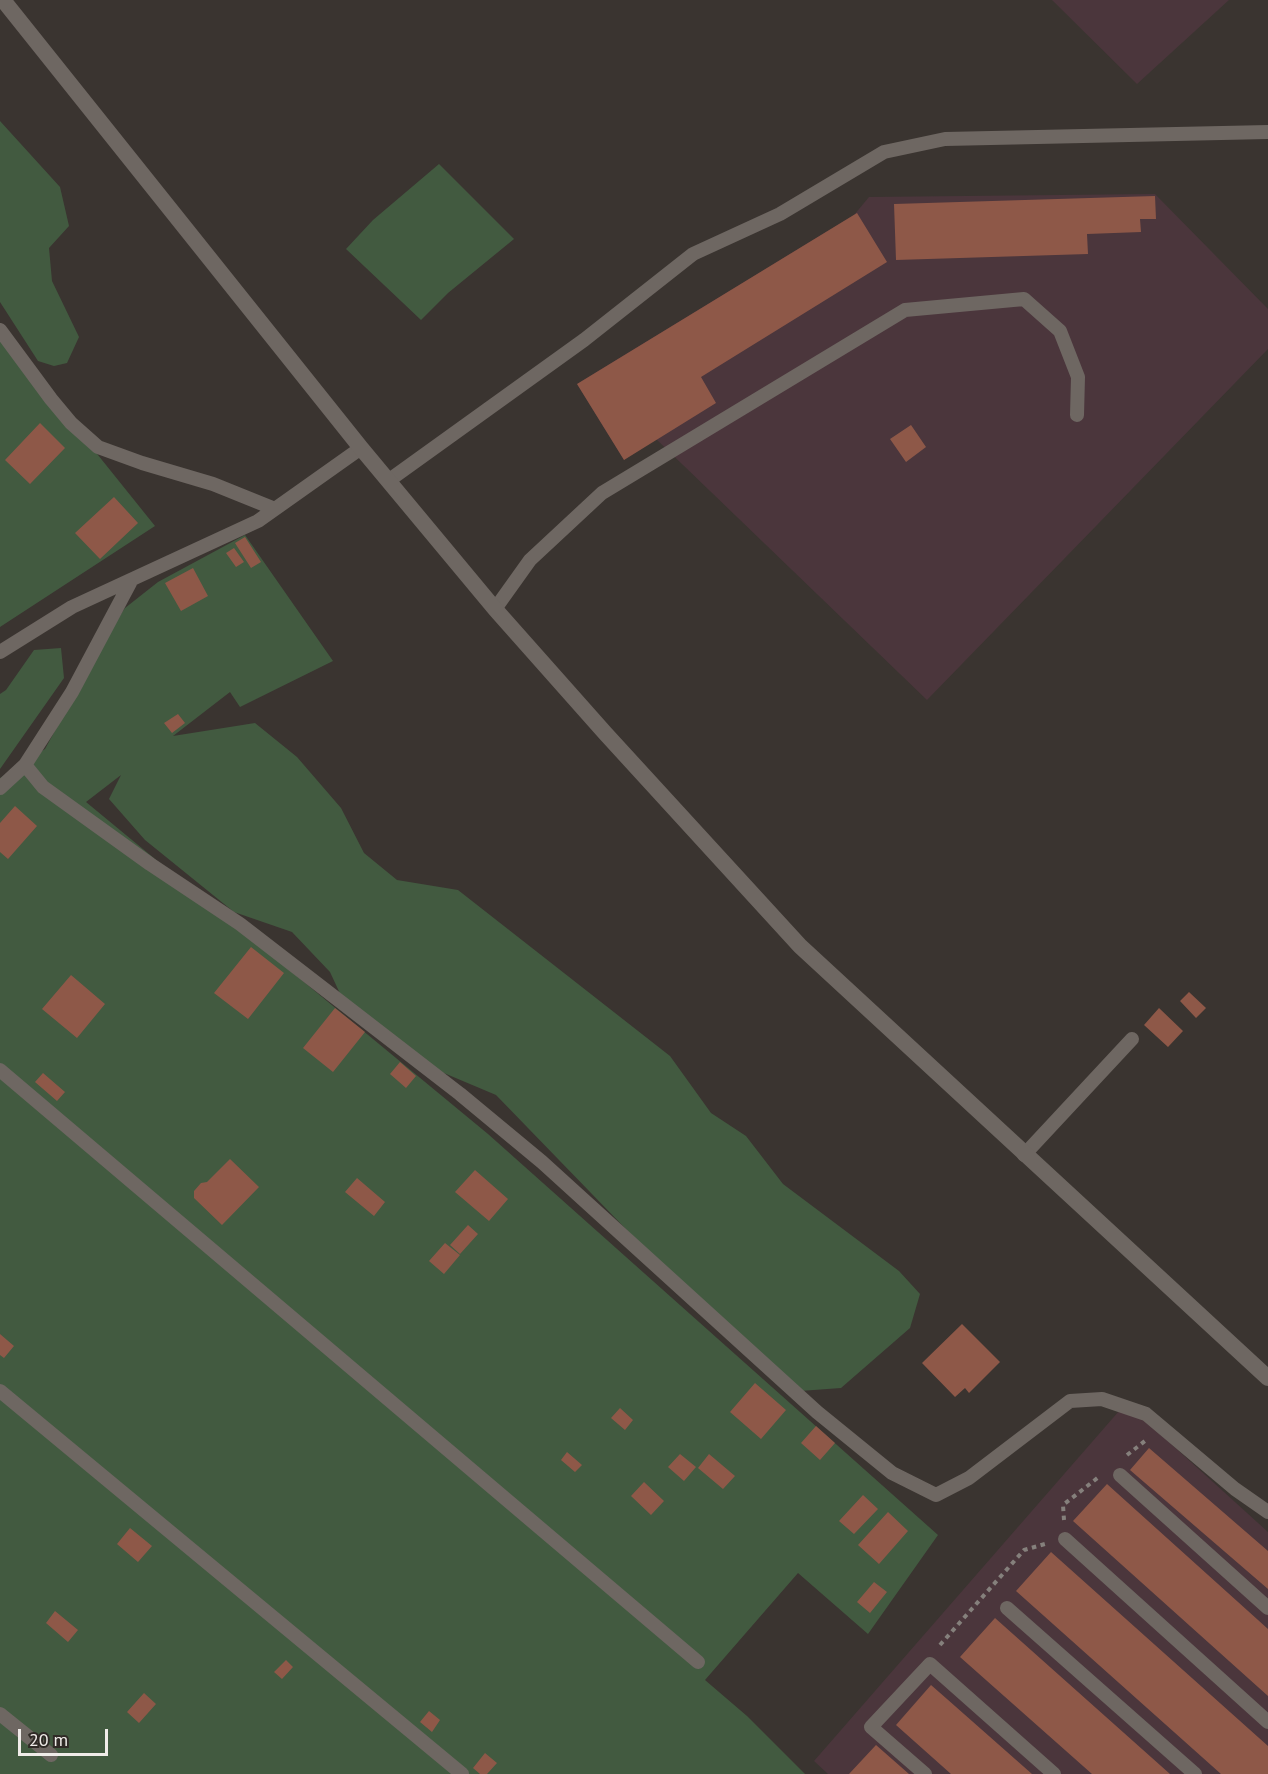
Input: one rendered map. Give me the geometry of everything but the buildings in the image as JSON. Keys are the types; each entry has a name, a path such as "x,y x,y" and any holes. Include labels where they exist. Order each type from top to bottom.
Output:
{"street":[{"path":"3,0 361,448 495,609 800,946 1268,1378"}],"lane":[{"path":"388,481 584,340 693,254 780,214 884,152 945,139 1268,132"},
{"path":"495,609 530,560 602,493 905,310 1024,299 1060,331 1078,377 1077,415"},
{"path":"0,330 71,423 99,447 142,463 213,484 275,509"},
{"path":"0,652 72,608 258,522 361,448"},
{"path":"0,788 25,765 72,692 130,583"},
{"path":"25,765 44,787 150,864 240,924 460,1094 542,1162 817,1412 892,1473 936,1495 969,1478 1070,1401 1102,1399 1146,1414 1235,1489 1268,1512"},
{"path":"1024,1155 1132,1039"},
{"path":"0,1070 698,1662"},
{"path":"0,1391 462,1774"},
{"path":"1120,1475 1268,1608"},
{"path":"1065,1539 1268,1722"},
{"path":"1007,1608 1195,1774"},
{"path":"925,1774 871,1727 930,1664 1054,1774"},
{"path":"0,1714 51,1755"}],"shaded area":[{"path":"1052,0 1229,0 1137,84"},
{"path":"1155,194 1268,309 1268,349 927,700 656,439 624,460 577,384 854,215 869,197"},
{"path":"1126,1403 1268,1532 1268,1774 828,1774 814,1761"}],"green space":[{"path":"0,121 60,187 69,226 49,248 52,281 79,337 67,363 54,366 38,361 0,302"},
{"path":"439,164 514,239 448,293 421,320 346,249 373,220"},
{"path":"0,333 155,526 0,627"},
{"path":"245,535 333,661 240,707 230,692 173,736 255,723 297,757 341,808 364,853 397,880 458,890 670,1056 711,1113 746,1136 783,1184 899,1271 920,1294 910,1328 841,1388 800,1391 653,1257 496,1095 432,1068 343,1000 330,972 292,932 234,912 145,840 109,799 121,775 86,802 488,1134 938,1535 868,1634 798,1573 705,1680 747,1716 805,1774 0,1774 0,778 45,749 109,632 125,608 158,582"},
{"path":"61,648 64,678 0,769 0,694 6,690 34,650"}]}
